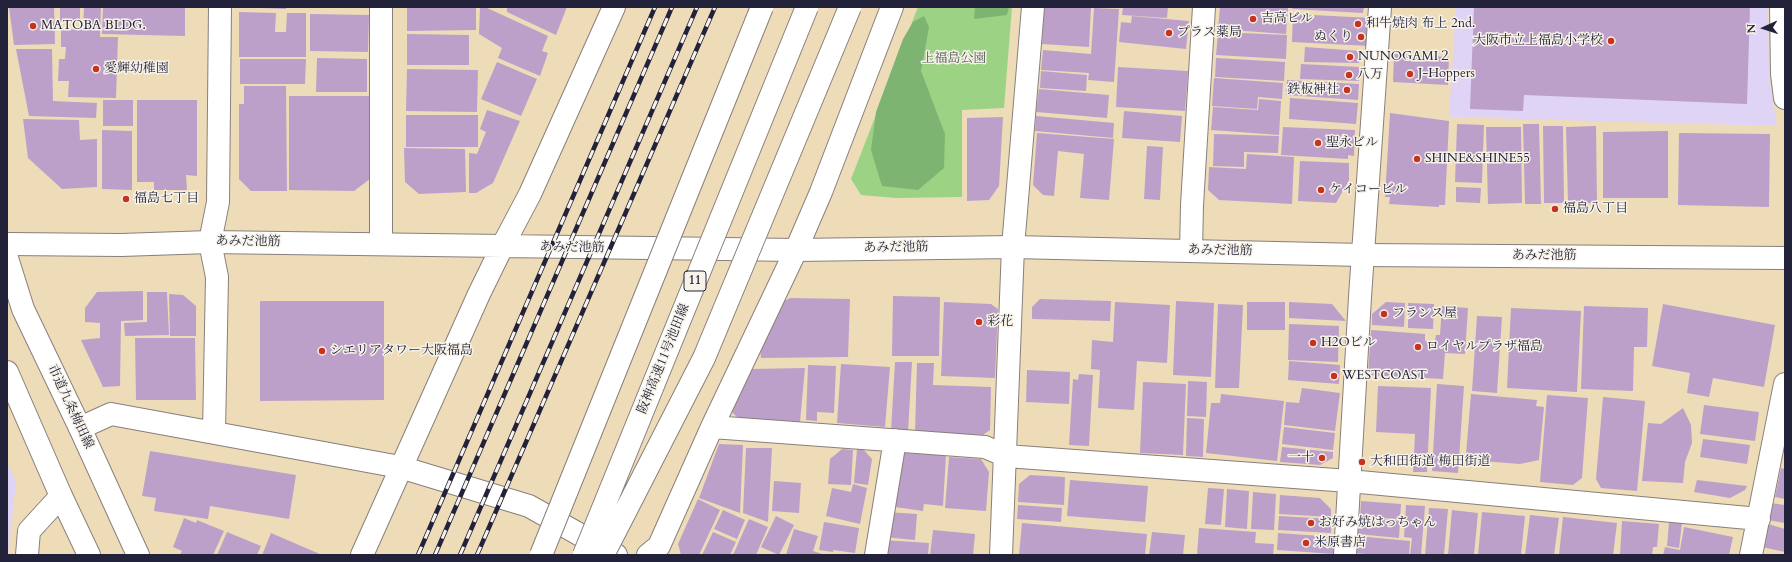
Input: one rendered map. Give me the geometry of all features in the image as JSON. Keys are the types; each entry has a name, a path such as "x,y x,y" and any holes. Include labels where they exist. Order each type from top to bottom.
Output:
{"main road":[{"path":"214,432 217,277 210,242 218,202 220,7"},
{"path":"381,7 381,244"},
{"path":"362,555 400,467 502,247 530,194 614,7"},
{"path":"541,555 762,7"},
{"name":"阪神高速11号池田線","path":"584,555 807,7"},
{"path":"604,555 704,358 850,7"},
{"path":"648,555 659,546 712,427 796,250 821,192 892,7"},
{"path":"1001,555 1013,246 1033,7"},
{"path":"1191,251 1192,205 1204,7"},
{"path":"1345,555 1380,7"},
{"path":"1781,7 1782,74 1785,98"},
{"name":"あみだ池筋","path":"7,244 121,245 210,242 796,250 1013,246 1363,255 1785,258"},
{"name":"市道九条梅田線","path":"7,258 23,309 80,428 138,555"},
{"path":"7,372 61,496 89,555"},
{"path":"1751,555 1759,518 1778,457 1785,384"},
{"path":"80,428 111,414 400,467 529,506 616,555"},
{"path":"712,427 985,447 1006,456 1349,481 1759,518"},
{"path":"876,555 895,440"},
{"path":"27,555 29,531 61,496"}],"shaded area":[{"name":"大阪市立上福島小学校","path":"1456,7 1768,7 1769,76 1777,126 1449,117"},
{"path":"7,462 16,482 8,555 7,555"}],"green space":[{"name":"上福島公園","path":"918,7 1012,7 1004,108 962,110 962,197 896,198 861,195 851,179"},
{"path":"975,7 1009,7 1007,15 974,19"},
{"path":"924,16 929,27 921,71 945,134 944,168 918,190 882,186 871,150 876,112 903,39 913,22"}],"building":[{"name":"MATOBA BLDG.","path":"9,7 54,7 55,44 14,45"},
{"path":"60,7 80,7 80,22 60,22"},
{"path":"84,7 101,7 100,37 118,37 116,98 68,97 69,81 58,81 59,59 65,59 66,47 61,47 61,29 83,30"},
{"path":"103,7 185,7 185,36 102,34"},
{"path":"286,7 286,9 262,8"},
{"path":"407,7 476,7 476,30 407,31"},
{"path":"480,7 485,7 548,36 542,51 548,53 540,76 498,58 502,48 479,34"},
{"path":"507,7 567,7 556,35 507,12"},
{"path":"1044,7 1091,7 1089,47 1042,44"},
{"path":"1123,7 1168,7 1167,18 1122,15"},
{"name":"吉高ビル","path":"1220,7 1288,8 1286,34 1218,29"},
{"path":"1292,7 1364,7 1363,13 1292,9"},
{"name":"大阪市立上福島小学校","path":"1474,7 1750,7 1747,104 1524,95 1523,111 1470,109"},
{"path":"1094,8 1119,9 1114,82 1088,80 1089,73 1041,70 1043,50 1091,54"},
{"path":"239,12 276,13 275,32 286,32 287,13 306,13 306,57 239,57"},
{"path":"310,14 369,15 368,52 310,51"},
{"path":"1293,14 1372,18 1370,46 1292,42"},
{"path":"1132,16 1189,21 1186,49 1119,42 1121,22 1131,23"},
{"path":"1218,32 1287,35 1286,59 1216,55"},
{"path":"407,34 469,35 469,65 407,65"},
{"path":"1305,47 1360,51 1359,63 1304,62"},
{"path":"16,49 52,49 53,101 97,103 96,118 29,116"},
{"path":"1394,54 1449,57 1448,85 1393,82"},
{"path":"317,58 367,59 367,92 316,92"},
{"path":"1216,58 1285,62 1284,81 1215,77"},
{"path":"240,59 306,59 305,84 240,84"},
{"path":"497,62 537,79 521,116 481,99"},
{"path":"1301,64 1359,67 1359,81 1300,79"},
{"path":"1118,67 1188,71 1185,111 1116,107"},
{"path":"407,69 478,70 477,112 406,111"},
{"path":"1041,71 1087,75 1086,91 1040,88"},
{"path":"1214,78 1283,83 1282,99 1258,97 1257,109 1212,106"},
{"path":"1287,80 1359,84 1358,100 1286,95"},
{"path":"244,86 286,86 287,191 251,191 239,179 239,104 244,104"},
{"path":"1039,89 1109,95 1107,118 1036,112"},
{"path":"289,96 370,96 370,179 354,191 289,190"},
{"path":"1290,98 1358,103 1356,124 1289,119"},
{"path":"1259,99 1281,101 1279,135 1211,130 1213,107 1258,110"},
{"path":"103,100 133,100 133,126 103,126"},
{"path":"137,100 197,100 197,176 186,175 187,190 154,190 154,182 137,182"},
{"path":"487,110 520,121 493,183 476,193 469,193 469,153 477,154 486,132 480,129"},
{"path":"1124,111 1182,116 1180,142 1122,138"},
{"name":"SHINE&SHINE55","path":"1390,113 1449,121 1445,205 1439,205 1439,207 1389,204 1390,197 1385,197"},
{"path":"406,115 478,115 478,147 406,147"},
{"path":"1036,116 1114,123 1113,138 1035,131"},
{"path":"1003,117 999,186 989,200 967,201 967,118"},
{"path":"23,119 79,120 80,140 97,139 97,187 62,189 28,158"},
{"path":"1457,124 1484,125 1482,183 1455,182"},
{"path":"1523,124 1539,124 1541,204 1525,204"},
{"path":"1543,126 1563,126 1564,203 1544,203"},
{"path":"1596,126 1597,203 1568,203 1566,127"},
{"name":"聖永ビル","path":"1283,127 1355,130 1354,156 1348,155 1348,159 1281,155"},
{"path":"1486,127 1521,127 1522,203 1488,204"},
{"path":"102,130 132,131 132,190 102,189"},
{"path":"1668,131 1668,198 1603,198 1603,132"},
{"path":"1037,133 1114,139 1109,200 1080,198 1084,154 1058,151 1054,196 1043,195 1033,185"},
{"path":"1679,133 1770,134 1769,207 1678,205"},
{"path":"1214,134 1279,136 1278,153 1244,152 1244,167 1213,166"},
{"path":"1147,146 1163,147 1160,200 1144,199"},
{"path":"404,148 465,149 466,192 419,194 405,182"},
{"path":"1247,154 1294,157 1292,204 1219,200 1208,190 1209,167 1246,169"},
{"name":"ケイコービル","path":"1300,161 1349,163 1349,180 1336,203 1298,201"},
{"path":"1456,187 1481,188 1480,203 1456,202"},
{"path":"143,291 143,320 121,321 120,386 103,387 81,340 100,338 100,323 85,322 85,308 97,292"},
{"path":"147,292 167,292 169,335 125,336 124,323 147,322"},
{"path":"169,294 183,295 196,306 196,336 170,336"},
{"path":"893,296 940,297 939,356 892,356"},
{"path":"790,298 850,299 848,357 761,358 760,346 777,305"},
{"path":"1040,299 1111,301 1110,321 1032,319 1032,307"},
{"name":"シエリアタワー大阪福島","path":"260,301 384,301 384,400 260,401"},
{"path":"1176,301 1214,303 1211,377 1173,375"},
{"path":"944,302 991,304 998,309 995,378 941,376"},
{"path":"1115,302 1170,305 1167,363 1137,361 1134,410 1098,408 1100,370 1091,369 1092,340 1113,342"},
{"path":"1247,302 1285,302 1285,330 1247,330"},
{"path":"1289,302 1332,304 1346,321 1289,318"},
{"path":"1386,302 1405,303 1404,327 1372,325 1372,314"},
{"path":"1408,303 1434,304 1433,329 1408,328"},
{"path":"1218,304 1243,305 1239,388 1215,388"},
{"path":"1663,304 1775,325 1764,387 1713,378 1709,397 1687,393 1690,373 1652,366"},
{"name":"ロイヤルプラザ福島","path":"1442,306 1468,308 1465,354 1445,353 1443,379 1368,375 1371,330 1425,334 1425,341 1435,341 1436,335 1440,335"},
{"path":"1584,306 1648,308 1647,347 1634,347 1633,391 1581,389"},
{"path":"1511,308 1581,311 1577,392 1507,388"},
{"path":"1477,316 1502,317 1497,393 1472,391"},
{"name":"H2Oビル","path":"1289,324 1339,326 1338,362 1288,360"},
{"path":"135,338 195,338 196,400 136,400"},
{"path":"1289,361 1340,365 1339,384 1288,380"},
{"path":"895,362 912,362 908,432 891,431"},
{"path":"917,363 934,363 933,385 991,387 990,430 983,435 915,432"},
{"path":"841,364 890,367 885,427 837,423"},
{"path":"808,365 836,366 834,413 817,412 817,421 806,420"},
{"path":"805,368 800,422 738,418 732,412 736,398 751,369"},
{"path":"1027,370 1070,372 1069,404 1026,402"},
{"path":"1079,374 1093,375 1089,446 1069,445 1073,379 1078,380"},
{"path":"1188,381 1207,382 1206,417 1187,416"},
{"path":"1143,382 1186,384 1183,455 1140,453"},
{"path":"1437,384 1464,386 1458,473 1432,471"},
{"path":"1378,386 1431,388 1427,472 1413,472 1415,434 1376,432"},
{"path":"1302,388 1340,393 1335,431 1284,425 1286,402 1299,403"},
{"path":"1221,394 1284,401 1277,461 1206,453 1211,403 1220,403"},
{"path":"1471,394 1537,400 1536,406 1544,407 1539,460 1520,464 1482,461 1466,454"},
{"path":"1547,395 1588,398 1582,478 1573,485 1540,482"},
{"path":"1603,397 1645,401 1637,491 1601,488 1596,479"},
{"path":"1704,405 1759,412 1755,441 1700,434"},
{"path":"1683,408 1691,425 1692,443 1685,462 1683,483 1642,481 1648,423 1661,424"},
{"path":"1187,418 1204,419 1203,457 1186,456"},
{"path":"1284,427 1335,433 1333,450 1282,444"},
{"path":"1703,439 1750,445 1747,464 1700,457"},
{"path":"719,444 743,445 740,513 699,498"},
{"path":"1282,447 1333,452 1333,458 1320,465 1280,462"},
{"path":"746,448 772,448 768,522 743,513"},
{"path":"842,449 853,450 851,485 828,484 830,459"},
{"path":"857,449 863,449 872,459 868,485 854,483"},
{"path":"150,451 296,475 289,519 210,506 208,519 154,511 156,498 142,496"},
{"path":"904,453 946,455 943,506 924,504 923,511 888,506"},
{"path":"949,457 981,459 989,472 986,511 945,508"},
{"path":"1781,468 1785,469 1785,499 1775,497"},
{"path":"1030,475 1065,477 1064,505 1018,502 1019,484"},
{"path":"1070,480 1148,486 1145,522 1067,516"},
{"path":"1697,480 1747,486 1745,490 1730,498 1694,492"},
{"path":"774,481 801,483 799,513 772,511"},
{"path":"853,484 867,488 860,524 826,516 832,488 851,492"},
{"path":"1208,488 1224,489 1221,525 1205,524"},
{"path":"1227,489 1249,491 1247,529 1225,527"},
{"path":"1253,492 1276,494 1274,530 1251,529"},
{"path":"1280,495 1320,498 1331,509 1331,517 1279,514"},
{"path":"698,499 720,510 699,555 681,555 678,544"},
{"path":"1361,501 1401,504 1400,519 1360,517"},
{"path":"1771,503 1785,505 1785,523 1768,520"},
{"path":"1018,505 1062,508 1061,522 1017,519"},
{"path":"1406,505 1425,506 1421,555 1410,555 1412,538 1404,537"},
{"path":"1429,508 1448,509 1444,555 1425,555"},
{"path":"723,510 745,520 737,539 714,529"},
{"path":"1452,510 1478,513 1474,555 1448,555"},
{"path":"887,512 917,514 915,540 884,537"},
{"path":"1482,512 1525,516 1521,555 1478,555"},
{"path":"1530,515 1559,518 1554,555 1525,555"},
{"path":"776,516 794,525 779,555 761,547"},
{"path":"1279,516 1332,519 1331,533 1278,530"},
{"path":"1358,517 1400,521 1399,538 1357,534"},
{"path":"1563,517 1617,523 1613,555 1559,555"},
{"path":"184,518 196,523 197,520 224,531 213,555 180,555 182,551 173,547"},
{"path":"749,519 768,527 756,555 733,555"},
{"path":"1622,521 1659,524 1657,547 1653,547 1652,555 1620,555"},
{"path":"824,522 859,528 855,553 819,550"},
{"path":"1669,522 1682,523 1679,548 1667,546"},
{"path":"1022,523 1147,534 1145,555 1019,555"},
{"path":"1768,524 1785,529 1785,552 1762,547"},
{"path":"1684,527 1733,537 1729,555 1663,555 1665,547 1680,550"},
{"path":"1199,528 1256,532 1255,543 1274,544 1273,555 1197,555"},
{"path":"794,529 818,536 813,551 825,555 786,555"},
{"path":"933,530 975,534 973,555 930,555"},
{"path":"227,532 261,546 257,555 217,555"},
{"path":"713,532 736,542 730,555 702,555"},
{"path":"1152,532 1185,535 1183,555 1149,555"},
{"path":"271,533 322,555 262,555"},
{"name":"米原書店","path":"1278,533 1335,537 1334,554 1277,550"},
{"path":"1357,536 1410,541 1409,555 1375,555 1355,553"},
{"path":"883,540 929,543 928,555 882,555"}],"railway":[{"path":"418,555 655,7"},
{"path":"435,555 672,7"},
{"path":"460,555 697,7"},
{"path":"477,555 715,7"}],"place":[{"name":"吉高ビル","path":"1253,19"},
{"name":"和牛焼肉 布上 2nd.","path":"1358,24"},
{"name":"MATOBA BLDG.","path":"33,26"},
{"name":"プラス薬局","path":"1169,33"},
{"name":"ぬくり","path":"1361,37"},
{"name":"大阪市立上福島小学校","path":"1611,41"},
{"name":"NUNOGAMI２","path":"1350,57"},
{"name":"愛輝幼稚園","path":"96,69"},
{"name":"J-Hoppers","path":"1410,74"},
{"name":"八万","path":"1349,75"},
{"name":"鉄板神社","path":"1347,90"},
{"name":"聖永ビル","path":"1318,143"},
{"name":"SHINE&SHINE55","path":"1417,159"},
{"name":"ケイコービル","path":"1321,190"},
{"name":"福島七丁目","path":"126,199"},
{"name":"福島八丁目","path":"1555,209"},
{"name":"フランス屋","path":"1384,314"},
{"name":"彩花","path":"979,322"},
{"name":"H2Oビル","path":"1313,343"},
{"name":"ロイヤルプラザ福島","path":"1418,347"},
{"name":"シエリアタワー大阪福島","path":"322,351"},
{"name":"WESTCOAST","path":"1334,376"},
{"name":"一十","path":"1322,458"},
{"name":"大和田街道 梅田街道","path":"1362,462"},
{"name":"お好み焼はっちゃん","path":"1311,523"},
{"name":"米原書店","path":"1306,543"}]}
